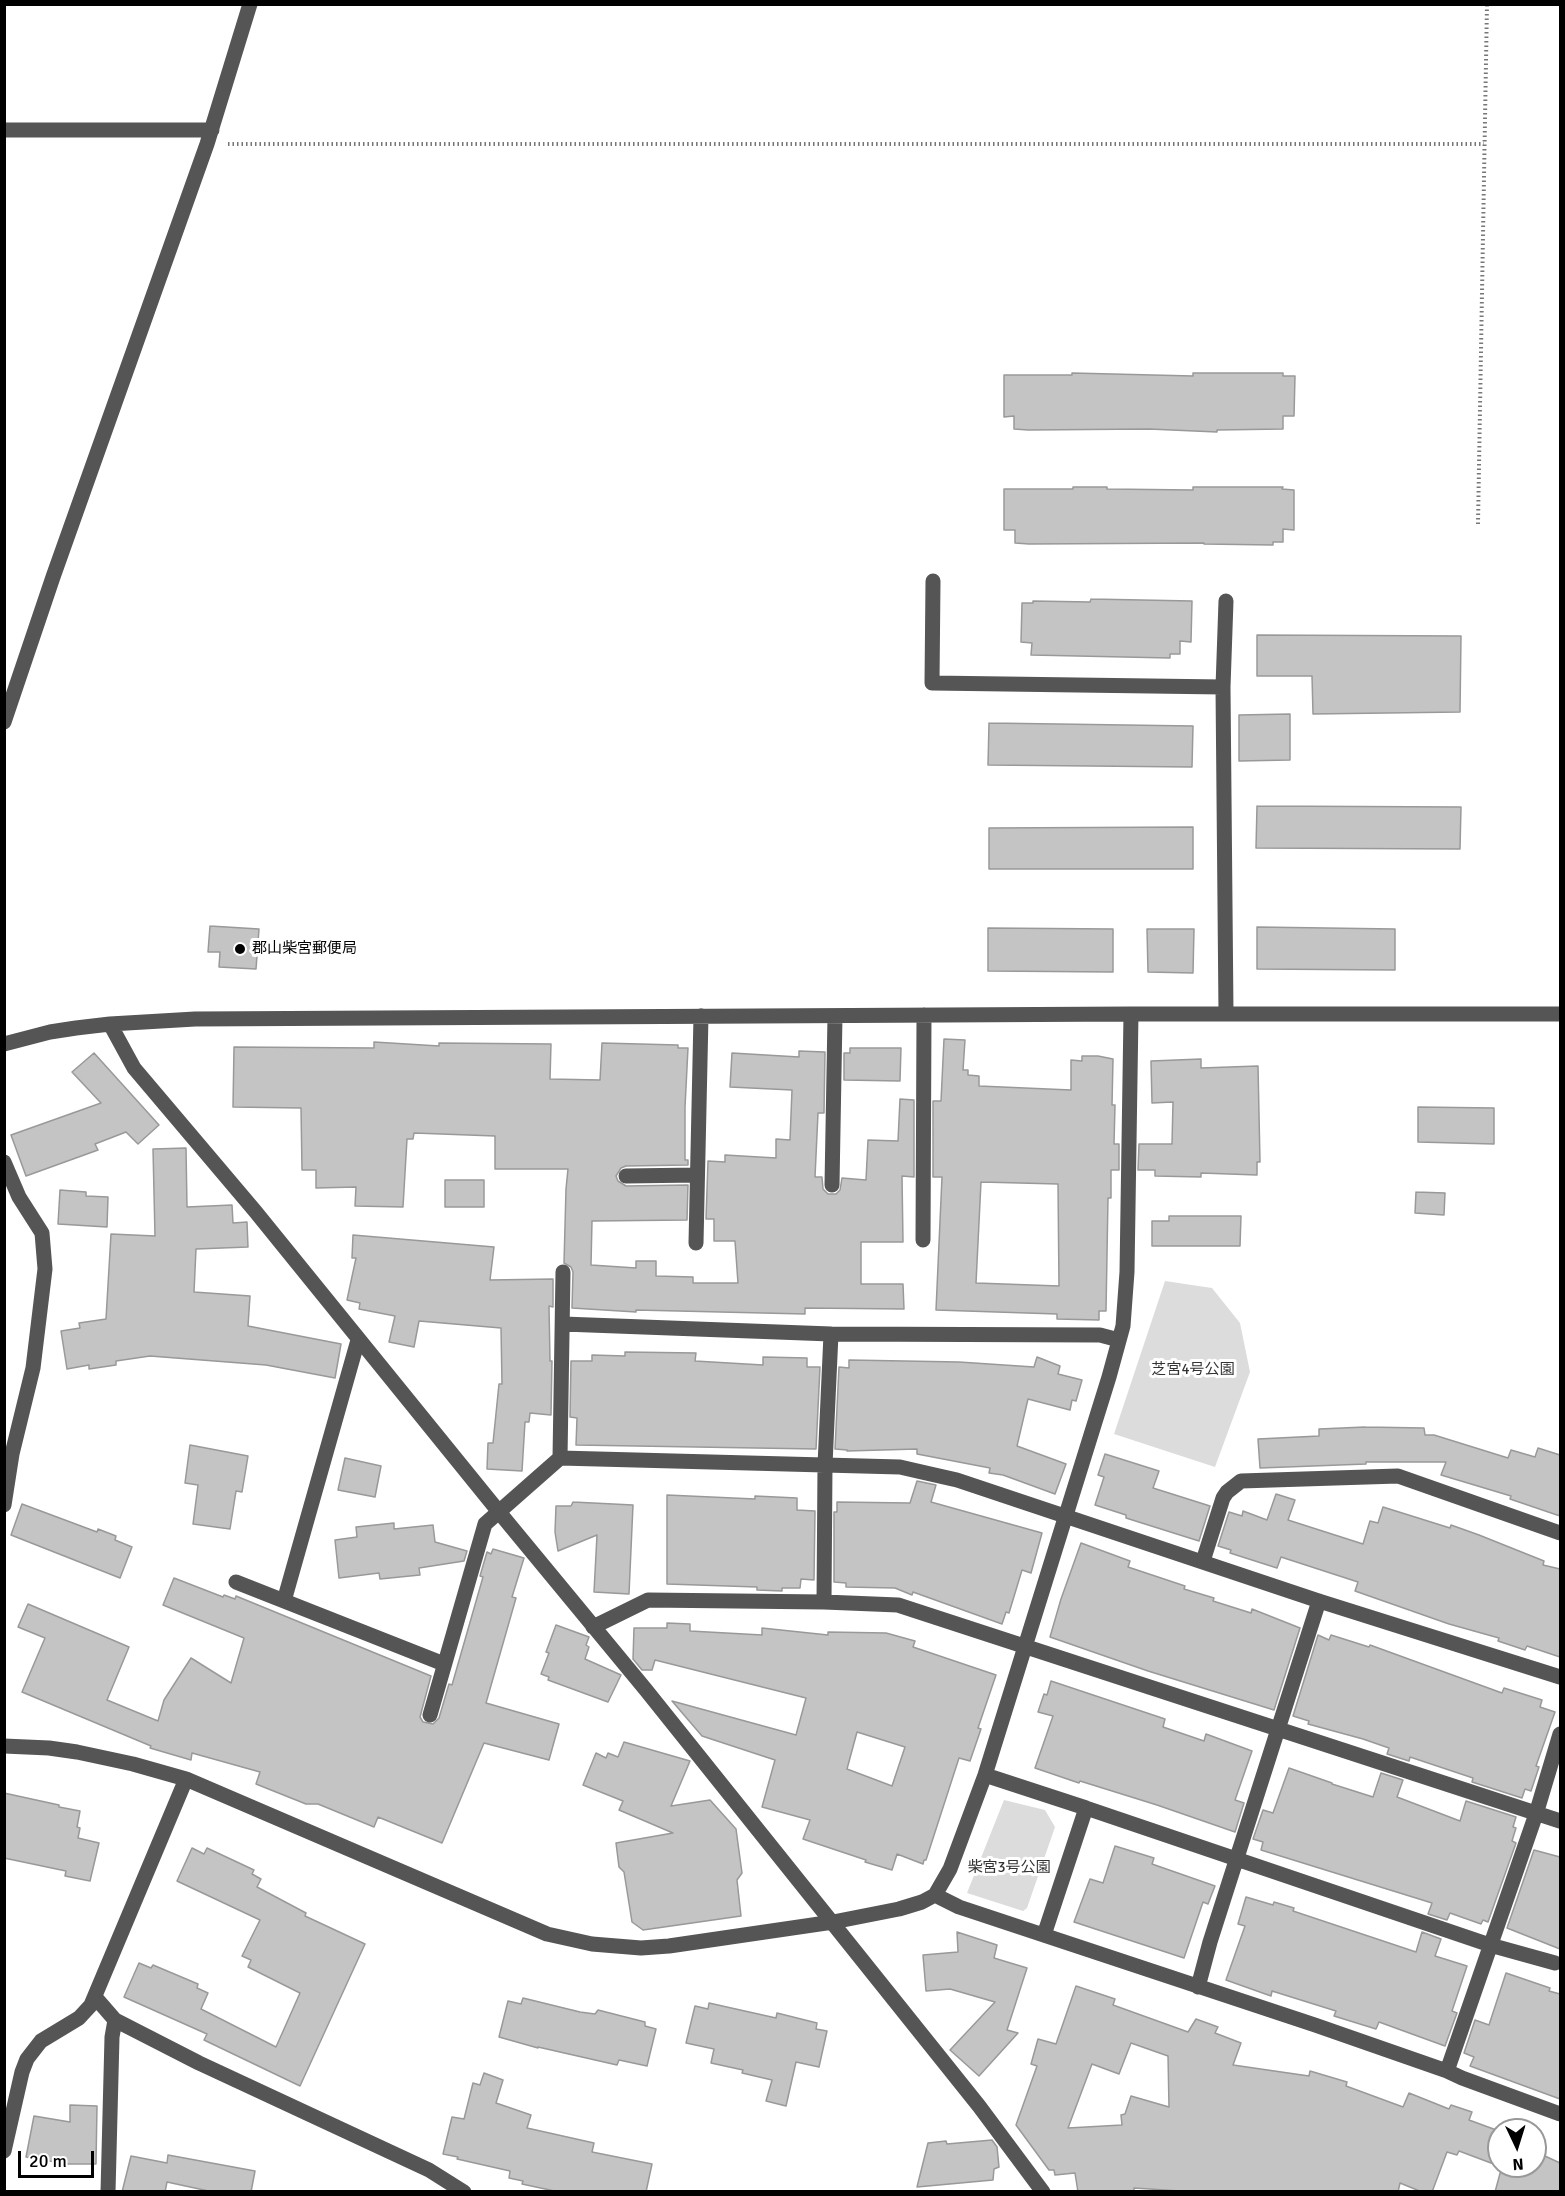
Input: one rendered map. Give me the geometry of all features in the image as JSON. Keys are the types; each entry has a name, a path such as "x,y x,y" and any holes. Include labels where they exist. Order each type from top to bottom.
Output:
{"street":[{"path":"4,722 209,137 250,4"},
{"path":"4,130 209,137"},
{"path":"933,581 932,683 1223,687"},
{"path":"1226,601 1223,687 1226,1014"},
{"path":"4,1746 77,1752 133,1764 186,1779 547,1934 592,1944 650,1947 833,1922 899,1909 922,1902 935,1895 950,1869 985,1775 1123,1326 1127,1272 1131,1014"},
{"path":"4,1044 50,1032 110,1024 195,1019 1560,1014"},
{"path":"923,1240 924,1015"},
{"path":"696,1243 701,1016"},
{"path":"832,1185 835,1016"},
{"path":"110,1024 134,1068 255,1211 833,1922 979,2106 1043,2192"},
{"path":"4,1162 19,1197 42,1233 45,1269 33,1368 12,1454 4,1505"},
{"path":"626,1176 697,1175"},
{"path":"560,1458 563,1272"},
{"path":"563,1324 831,1334 1100,1335 1119,1340"},
{"path":"824,1602 825,1466 831,1334"},
{"path":"284,1601 358,1340"},
{"path":"430,1715 485,1524 560,1458 900,1467 957,1480 1560,1677"},
{"path":"1203,1561 1223,1498 1241,1481 1398,1476 1560,1533"},
{"path":"236,1582 444,1664"},
{"path":"593,1627 648,1600 898,1605 1560,1821"},
{"path":"1198,1987 1210,1942 1319,1600"},
{"path":"1447,2071 1536,1814 1560,1734"},
{"path":"985,1775 1238,1858 1490,1945 1555,1963"},
{"path":"4,2151 21,2072 27,2059 40,2041 79,2018 91,2006 186,1779"},
{"path":"1044,1935 1086,1808"},
{"path":"935,1895 959,1907 1315,2025 1447,2071 1560,2114"},
{"path":"95,1997 115,2020 199,2063 429,2170 464,2192"},
{"path":"108,2192 112,2037 115,2020"}],"path":[{"path":"1478,524 1488,4"},
{"path":"209,137 1484,144"}],"green space":[{"name":"芝宮4号公園","path":"1165,1281 1212,1288 1240,1323 1250,1372 1215,1467 1114,1434"},
{"name":"柴宮3号公園","path":"1004,1800 1045,1810 1055,1827 1027,1908 1023,1911 967,1893"}],"building":[{"path":"1072,373 1193,376 1193,373 1283,373 1283,376 1295,376 1294,416 1283,416 1283,429 1217,430 1217,432 1149,429 1028,430 1014,429 1014,416 1004,417 1004,375 1072,375"},
{"path":"1073,487 1193,490 1193,487 1283,487 1282,489 1294,490 1294,530 1283,529 1283,542 1273,542 1273,545 1029,544 1015,543 1015,530 1004,530 1004,489 1073,489"},
{"path":"1091,599 1192,601 1191,642 1180,641 1180,654 1170,654 1170,658 1031,655 1032,643 1021,642 1022,603 1033,603 1033,601 1090,602"},
{"path":"1257,635 1461,636 1460,712 1313,714 1312,676 1257,676"},
{"path":"1290,714 1290,760 1239,761 1239,715"},
{"path":"989,723 1193,726 1192,767 988,765"},
{"path":"1257,806 1461,807 1460,849 1256,848"},
{"path":"1193,827 1193,869 989,869 989,828"},
{"path":"210,926 259,929 256,969 219,967 220,952 208,952"},
{"path":"1257,927 1395,929 1395,970 1257,969"},
{"path":"988,928 1113,929 1113,972 988,971"},
{"path":"1147,929 1194,929 1193,973 1148,972"},
{"path":"944,1039 965,1040 963,1070 968,1070 968,1075 979,1076 979,1086 1071,1090 1071,1060 1082,1061 1082,1056 1113,1059 1114,1144 1119,1144 1119,1170 1111,1170 1111,1198 1108,1198 1106,1311 1099,1311 1099,1320 1057,1319 1057,1314 936,1310 942,1177 933,1177 933,1101 941,1101","holes":["981,1182 1058,1184 1059,1286 976,1283"]},
{"path":"374,1042 439,1046 439,1043 551,1044 550,1079 600,1080 602,1043 678,1045 678,1048 688,1048 685,1160 688,1160 688,1165 626,1166 621,1168 616,1176 618,1181 626,1186 688,1185 687,1220 592,1221 591,1265 636,1268 636,1261 656,1261 656,1276 693,1277 693,1283 738,1283 735,1241 714,1241 714,1219 706,1219 708,1161 725,1162 725,1155 776,1158 776,1139 790,1140 792,1090 730,1087 732,1053 799,1057 799,1051 825,1052 824,1113 818,1113 815,1177 822,1177 823,1189 828,1194 836,1194 840,1190 842,1178 866,1180 868,1140 898,1141 900,1099 914,1100 914,1177 902,1176 903,1242 861,1242 861,1284 903,1284 904,1309 805,1308 805,1314 636,1310 636,1312 572,1308 573,1272 571,1267 564,1263 568,1169 495,1169 495,1136 414,1133 413,1139 407,1139 403,1207 355,1206 356,1187 316,1188 316,1170 302,1170 301,1108 233,1107 234,1047 374,1048"},
{"path":"850,1048 901,1048 900,1081 844,1080 844,1053 850,1053"},
{"path":"94,1053 159,1125 138,1144 126,1132 95,1144 98,1150 26,1176 11,1135 101,1103 72,1072"},
{"path":"1201,1059 1201,1068 1258,1066 1260,1162 1257,1162 1257,1175 1201,1173 1201,1177 1155,1176 1155,1170 1138,1170 1139,1144 1172,1144 1173,1102 1152,1103 1151,1061"},
{"path":"1418,1107 1494,1108 1494,1144 1418,1142"},
{"path":"186,1148 187,1207 232,1205 233,1223 247,1222 248,1247 196,1249 194,1292 250,1296 248,1326 341,1344 335,1378 266,1365 150,1356 116,1361 116,1365 89,1369 89,1365 67,1369 61,1331 80,1328 79,1323 106,1319 111,1234 155,1236 153,1149"},
{"path":"445,1180 484,1180 484,1207 445,1207"},
{"path":"60,1190 86,1192 86,1196 108,1197 107,1227 58,1224"},
{"path":"1416,1192 1445,1193 1444,1215 1415,1213"},
{"path":"1169,1216 1241,1216 1240,1246 1152,1246 1152,1221 1169,1221"},
{"path":"353,1235 494,1247 490,1280 553,1279 553,1307 549,1306 550,1361 552,1361 551,1415 530,1413 529,1422 525,1422 522,1471 487,1469 488,1443 493,1443 499,1384 502,1384 501,1328 419,1321 414,1347 389,1342 395,1316 359,1309 360,1303 347,1300 356,1258 352,1258"},
{"path":"625,1352 696,1353 695,1361 763,1365 763,1357 807,1358 807,1367 820,1367 816,1449 576,1445 577,1418 570,1417 571,1361 592,1361 592,1355 625,1356"},
{"path":"1037,1357 1060,1366 1058,1374 1082,1380 1076,1401 1072,1400 1070,1410 1028,1399 1017,1446 1066,1464 1055,1494 1003,1475 989,1473 990,1468 917,1454 917,1449 847,1451 835,1449 839,1367 849,1368 849,1360 959,1362 1034,1367"},
{"path":"1424,1428 1425,1435 1434,1435 1508,1458 1511,1450 1535,1457 1538,1448 1560,1455 1560,1516 1510,1499 1511,1496 1441,1475 1446,1462 1366,1462 1366,1464 1260,1468 1258,1439 1319,1436 1319,1429"},
{"path":"190,1445 248,1456 242,1492 236,1491 230,1529 193,1524 198,1485 185,1483"},
{"path":"1105,1454 1159,1471 1153,1488 1210,1506 1199,1541 1126,1518 1126,1515 1095,1505 1104,1477 1098,1475"},
{"path":"345,1458 381,1466 375,1497 338,1490"},
{"path":"917,1481 936,1485 931,1502 1042,1533 1031,1573 1022,1570 1009,1613 1006,1612 1002,1624 913,1592 912,1595 895,1588 846,1587 846,1583 834,1582 834,1512 837,1512 837,1502 910,1503"},
{"path":"1276,1494 1295,1500 1288,1520 1363,1544 1370,1521 1378,1523 1383,1507 1450,1528 1451,1525 1544,1561 1543,1565 1560,1569 1560,1657 1527,1646 1525,1650 1498,1641 1499,1638 1449,1624 1355,1591 1358,1582 1281,1557 1277,1568 1230,1553 1231,1550 1218,1546 1229,1512 1242,1516 1243,1511 1267,1520"},
{"path":"667,1495 755,1499 755,1496 797,1498 797,1510 815,1511 814,1580 801,1579 800,1588 782,1588 782,1591 757,1590 757,1587 667,1584"},
{"path":"573,1502 633,1505 629,1594 594,1592 597,1535 558,1551 555,1532 556,1506 571,1506"},
{"path":"22,1504 97,1532 98,1529 116,1536 115,1540 132,1547 120,1578 11,1535"},
{"path":"394,1523 394,1529 433,1525 435,1542 467,1551 464,1561 419,1568 420,1575 380,1579 379,1573 339,1578 335,1540 357,1537 356,1527"},
{"path":"1081,1543 1130,1561 1128,1567 1185,1586 1184,1589 1214,1598 1213,1601 1251,1613 1252,1609 1300,1628 1274,1710 1148,1671 1050,1637"},
{"path":"493,1549 524,1558 512,1597 516,1598 486,1703 559,1724 549,1760 484,1743 442,1843 378,1817 374,1827 318,1804 306,1804 256,1784 260,1772 192,1753 191,1760 150,1748 151,1746 22,1692 45,1638 18,1627 28,1604 129,1647 107,1700 158,1721 164,1700 191,1658 231,1683 244,1638 163,1605 174,1578 223,1597 224,1595 235,1599 236,1596 431,1676 420,1717 423,1722 433,1724 439,1718 449,1684 452,1685 483,1577 480,1576 487,1552 491,1554"},
{"path":"667,1623 690,1624 690,1631 762,1635 762,1628 828,1635 828,1632 886,1633 915,1641 913,1647 996,1675 978,1728 981,1729 970,1761 959,1758 923,1864 897,1854 892,1870 865,1862 866,1860 803,1839 810,1820 762,1807 775,1760 702,1736 672,1701 796,1735 806,1698 655,1660 652,1670 642,1670 633,1659 634,1628 667,1628","holes":["857,1732 905,1747 892,1786 847,1769"]},
{"path":"556,1625 589,1637 585,1659 621,1675 608,1702 548,1680 549,1677 541,1674"},
{"path":"1318,1635 1329,1640 1331,1635 1369,1647 1370,1645 1502,1693 1504,1688 1542,1700 1540,1707 1555,1712 1536,1766 1539,1767 1531,1791 1525,1789 1522,1798 1472,1782 1473,1778 1410,1757 1409,1761 1387,1754 1389,1748 1308,1724 1309,1721 1293,1716"},
{"path":"1051,1681 1165,1719 1163,1727 1204,1741 1206,1734 1252,1751 1235,1800 1244,1803 1235,1832 1157,1805 1035,1768 1053,1716 1038,1712"},
{"path":"624,1742 690,1761 671,1806 710,1800 736,1829 742,1873 737,1880 741,1916 643,1930 632,1922 624,1872 619,1867 616,1843 673,1833 619,1810 623,1801 583,1785 596,1753 606,1758 608,1753 618,1757"},
{"path":"1289,1768 1373,1797 1381,1773 1403,1780 1397,1797 1460,1821 1466,1801 1516,1817 1513,1827 1516,1828 1512,1841 1516,1843 1488,1922 1483,1920 1481,1924 1450,1913 1447,1920 1428,1914 1432,1903 1261,1850 1263,1842 1253,1839 1263,1810 1273,1813"},
{"path":"4,1793 80,1811 77,1827 80,1828 78,1838 99,1843 90,1881 65,1876 66,1871 4,1858"},
{"path":"1115,1846 1154,1858 1152,1864 1215,1886 1208,1904 1203,1902 1184,1958 1074,1922 1090,1879 1103,1883"},
{"path":"192,1848 204,1854 207,1848 254,1870 252,1874 261,1879 257,1887 306,1913 305,1916 365,1944 300,2086 204,2040 207,2034 124,1997 139,1963 151,1968 153,1965 198,1984 197,1988 208,1993 201,2009 276,2047 300,1993 248,1967 251,1960 242,1956 260,1920 177,1881"},
{"path":"1534,1850 1560,1857 1560,1949 1507,1928"},
{"path":"1246,1897 1294,1908 1293,1911 1416,1952 1422,1932 1441,1939 1435,1956 1467,1966 1452,2011 1457,2013 1445,2046 1379,2022 1376,2029 1334,2016 1336,2011 1272,1991 1271,1996 1226,1980 1245,1926 1238,1924"},
{"path":"957,1932 997,1945 994,1958 1027,1968 1007,2030 1018,2033 979,2076 950,2050 995,2002 950,1989 926,1991 923,1955 958,1952"},
{"path":"1506,1973 1550,1988 1549,1991 1560,1994 1560,2099 1470,2066 1474,2057 1464,2053 1475,2020 1489,2025"},
{"path":"1076,1986 1115,1999 1113,2005 1188,2032 1196,2019 1218,2027 1215,2033 1241,2043 1233,2065 1309,2076 1310,2071 1347,2082 1346,2086 1403,2107 1409,2093 1449,2109 1451,2105 1472,2112 1469,2120 1487,2127 1487,2162 1459,2151 1457,2155 1447,2152 1432,2192 1422,2192 1400,2183 1398,2192 1195,2192 1134,2188 1134,2192 1078,2192 1075,2173 1055,2175 1054,2170 1049,2170 1016,2125 1037,2066 1031,2064 1038,2039 1056,2044","holes":["1131,2043 1168,2056 1169,2107 1131,2096 1125,2114 1121,2115 1122,2125 1068,2128 1092,2064 1119,2074"]},
{"path":"523,1998 580,2012 595,2014 598,2010 645,2022 645,2026 656,2029 647,2066 619,2060 617,2065 499,2037 508,2001 521,2004"},
{"path":"709,2003 776,2018 777,2013 817,2023 816,2029 827,2031 819,2067 796,2062 786,2106 766,2101 772,2080 742,2073 743,2070 711,2063 714,2049 686,2043 695,2006 708,2009"},
{"path":"484,2073 503,2080 496,2103 531,2115 527,2128 594,2143 592,2152 652,2164 646,2192 559,2192 522,2184 523,2181 509,2178 510,2171 443,2154 452,2117 464,2119 473,2083 480,2085"},
{"path":"70,2105 97,2106 96,2164 67,2164 26,2157 34,2116 70,2122"},
{"path":"992,2140 997,2147 999,2167 994,2169 993,2180 917,2187 928,2143 946,2141 947,2144"},
{"path":"168,2155 255,2171 251,2192 213,2192 167,2182 165,2192 122,2192 131,2156 167,2163"},
{"path":"1547,2157 1560,2163 1560,2192 1495,2192 1499,2178 1547,2178"}],"place":[{"name":"郡山柴宮郵便局","path":"240,949"}]}
